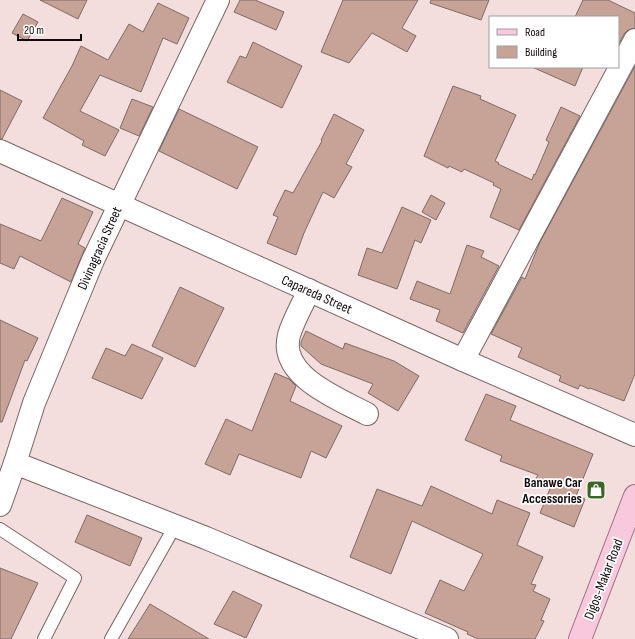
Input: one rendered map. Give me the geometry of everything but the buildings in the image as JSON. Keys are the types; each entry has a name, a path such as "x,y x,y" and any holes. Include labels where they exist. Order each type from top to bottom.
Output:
{"main road":[{"name":"Digos-Makar Road","path":"580,639 635,496"}],"street":[{"name":"Divinagracia Street","path":"0,505 39,389 90,267 218,0"},
{"path":"463,360 635,40"},
{"name":"Capareda Street","path":"0,151 463,360 635,435"},
{"path":"310,290 289,335 288,345 291,358 298,371 311,384 367,414"},
{"path":"15,463 175,526 447,639"}],"lane":[{"path":"111,639 175,526"},
{"path":"0,529 76,578 44,639"}],"place":[{"name":"Banawe Car Accessories","path":"596,490"}]}
